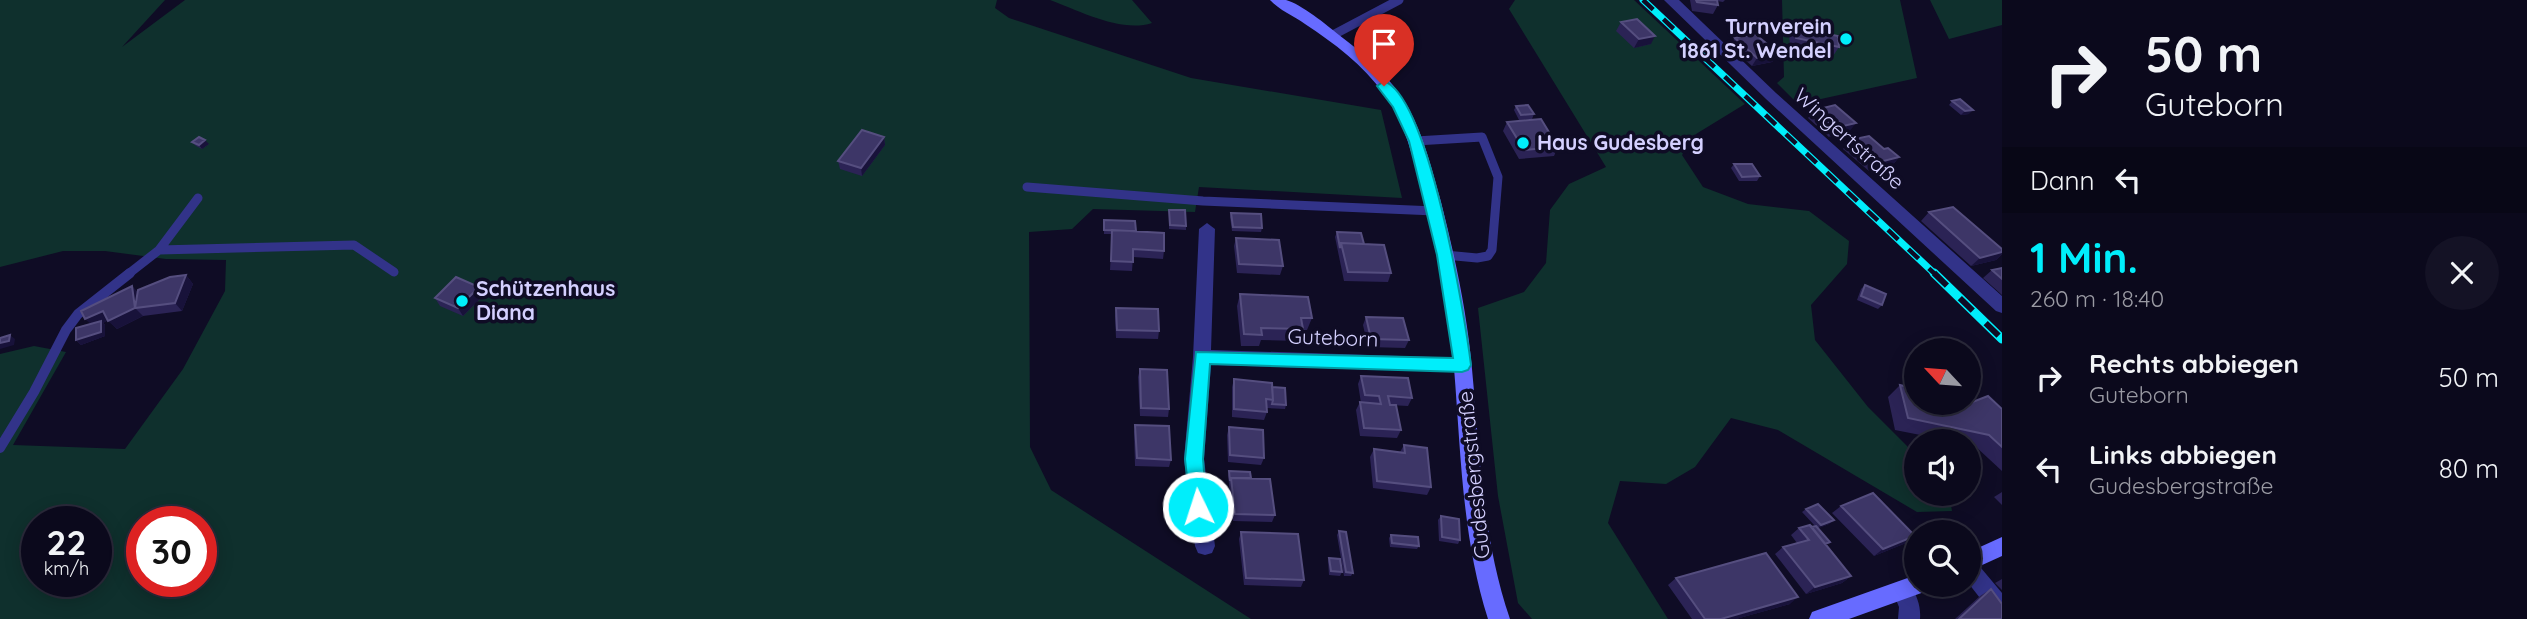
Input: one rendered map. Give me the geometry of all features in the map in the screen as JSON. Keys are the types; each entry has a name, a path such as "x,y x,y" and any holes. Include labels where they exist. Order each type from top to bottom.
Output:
{"main road":[{"name":"Gudesbergstraße","path":"1284,4 1331,36 1365,65 1399,106 1416,141 1435,211 1455,308 1480,548 1490,595 1499,619"},
{"path":"1981,556 2002,546"},
{"path":"1820,619 1904,591"}],"street":[{"name":"Wingertstraße","path":"1671,0 1771,96 2002,306"},
{"path":"1205,546 1194,459 1202,357 1207,229"},
{"name":"Guteborn","path":"1202,357 1462,365"},
{"path":"1981,584 2002,609"},
{"path":"1909,619 1911,597"}],"lane":[{"path":"1331,36 1399,0"},
{"path":"1416,141 1482,138 1498,177 1492,250 1488,256 1478,258 1445,255"},
{"path":"1027,187 1203,201 1435,211"},
{"path":"0,448 34,393 66,330 78,314 159,250 198,198"},
{"path":"159,250 354,245 394,272"}],"green space":[{"path":"0,0 165,0 122,47 185,0 997,0 995,8 1009,18 1191,78 1381,110 1402,198 1199,187 1195,212 1093,209 1072,229 1029,232 1030,447 1051,490 1251,619 0,619 0,354 34,346 66,352 13,445 125,449 183,369 225,291 226,260 166,259 105,251 63,251 0,267"},
{"path":"1050,0 1132,0 1152,23 1114,23"},
{"path":"1515,0 1634,0 1745,104 1696,134 1682,155 1703,187 1748,204 1809,211 1849,241 1847,264 1811,305 1815,340 1868,407 1904,443 1904,504 1778,430 1731,418 1695,467 1666,484 1620,481 1608,523 1668,619 1532,619 1518,603 1498,496 1478,308 1524,292 1546,263 1550,210 1569,184 1606,167 1509,9"},
{"name":"Turnverein 1861 St. Wendel","path":"1782,0 1900,0 1917,78 1798,104 1777,83 1784,77"},
{"path":"1930,0 2002,0 2002,25 1949,39"},
{"path":"1907,506 1951,506 1952,511 1917,512"}],"building":[{"path":"1696,0 1717,0 1718,5 1697,2"},
{"path":"1637,19 1655,36 1639,39 1621,22"},
{"path":"1795,27 1838,36 1839,47 1796,38"},
{"path":"1755,34 1778,53 1757,58 1735,38"},
{"path":"1960,99 1973,110 1965,111 1952,101"},
{"path":"1528,105 1534,114 1521,115 1516,106"},
{"path":"1835,105 1856,123 1835,128 1815,110"},
{"path":"1541,119 1558,147 1524,150 1507,122"},
{"path":"862,130 884,137 861,168 838,161"},
{"path":"1869,136 1899,157 1876,163 1850,140"},
{"path":"199,137 205,140 199,145 192,142"},
{"path":"1734,164 1752,164 1760,176 1742,177"},
{"path":"1953,207 2002,249 2002,252 1980,258 1929,212"},
{"path":"1169,210 1185,210 1186,226 1170,225"},
{"path":"1231,213 1261,214 1262,228 1233,227"},
{"path":"1104,220 1135,221 1136,231 1104,230"},
{"path":"1112,230 1164,233 1164,251 1133,249 1133,262 1111,261"},
{"path":"1337,232 1361,233 1364,244 1341,243 1340,248"},
{"path":"1236,238 1279,240 1283,266 1239,264"},
{"path":"1341,243 1384,245 1391,273 1348,272"},
{"path":"2002,268 2002,279 1992,270"},
{"path":"186,275 175,303 135,308 138,290 170,277"},
{"path":"456,277 479,287 458,308 435,298"},
{"path":"1865,285 1886,294 1882,305 1861,296"},
{"path":"132,286 135,308 108,321 103,311 85,319 81,311"},
{"path":"1240,294 1308,297 1312,318 1301,318 1303,329 1261,328 1262,335 1244,334"},
{"path":"1116,308 1158,309 1159,331 1117,330"},
{"path":"1366,317 1403,318 1409,340 1371,339"},
{"path":"101,321 101,332 76,340 76,328"},
{"path":"10,335 9,341 0,343 0,338"},
{"path":"1140,369 1167,370 1169,409 1141,408"},
{"path":"1361,376 1408,378 1412,398 1388,396 1390,405 1396,405 1401,430 1364,428 1360,402 1381,404 1379,396 1365,395"},
{"path":"1234,379 1272,383 1273,400 1266,399 1267,412 1234,409"},
{"path":"1900,385 1904,386 1904,402"},
{"path":"1272,387 1285,388 1286,405 1272,404"},
{"path":"1988,396 2002,409 2002,447 1989,435 1981,433 1981,429 1960,429 1908,418 1907,415 1981,415 1981,399"},
{"path":"1135,425 1169,426 1171,460 1137,458"},
{"path":"1229,427 1263,430 1264,458 1230,455"},
{"path":"1404,445 1427,448 1431,487 1377,481 1374,449 1405,453"},
{"path":"1229,471 1250,472 1251,478 1231,478 1230,481"},
{"path":"1231,478 1270,479 1275,515 1235,514"},
{"path":"1873,493 1904,525 1904,540 1883,549 1841,506"},
{"path":"1818,504 1834,520 1821,525 1806,509"},
{"path":"1441,516 1459,519 1460,540 1442,537"},
{"path":"1810,525 1851,576 1815,587 1783,547 1809,540 1799,528"},
{"path":"1816,526 1830,542 1825,544 1811,527"},
{"path":"1339,531 1346,532 1353,573 1346,572"},
{"path":"1241,532 1298,534 1304,580 1246,578"},
{"path":"1391,535 1418,537 1419,546 1392,543"},
{"path":"1766,553 1798,597 1721,619 1705,619 1676,578"},
{"path":"1329,558 1340,559 1342,572 1331,571"},
{"path":"1991,589 2002,604 2002,619 1959,619"}],"railway":[{"path":"1643,0 1936,275"},
{"path":"1934,273 2002,339"}],"place":[{"name":"Turnverein 1861 St. Wendel","path":"1846,39"},
{"name":"Haus Gudesberg","path":"1523,143"},
{"name":"Schützenhaus Diana","path":"462,301"}],"route":[{"path":"1198,507 1194,459 1202,357 1462,365 1445,255 1416,141 1399,106 1384,86"}]}
